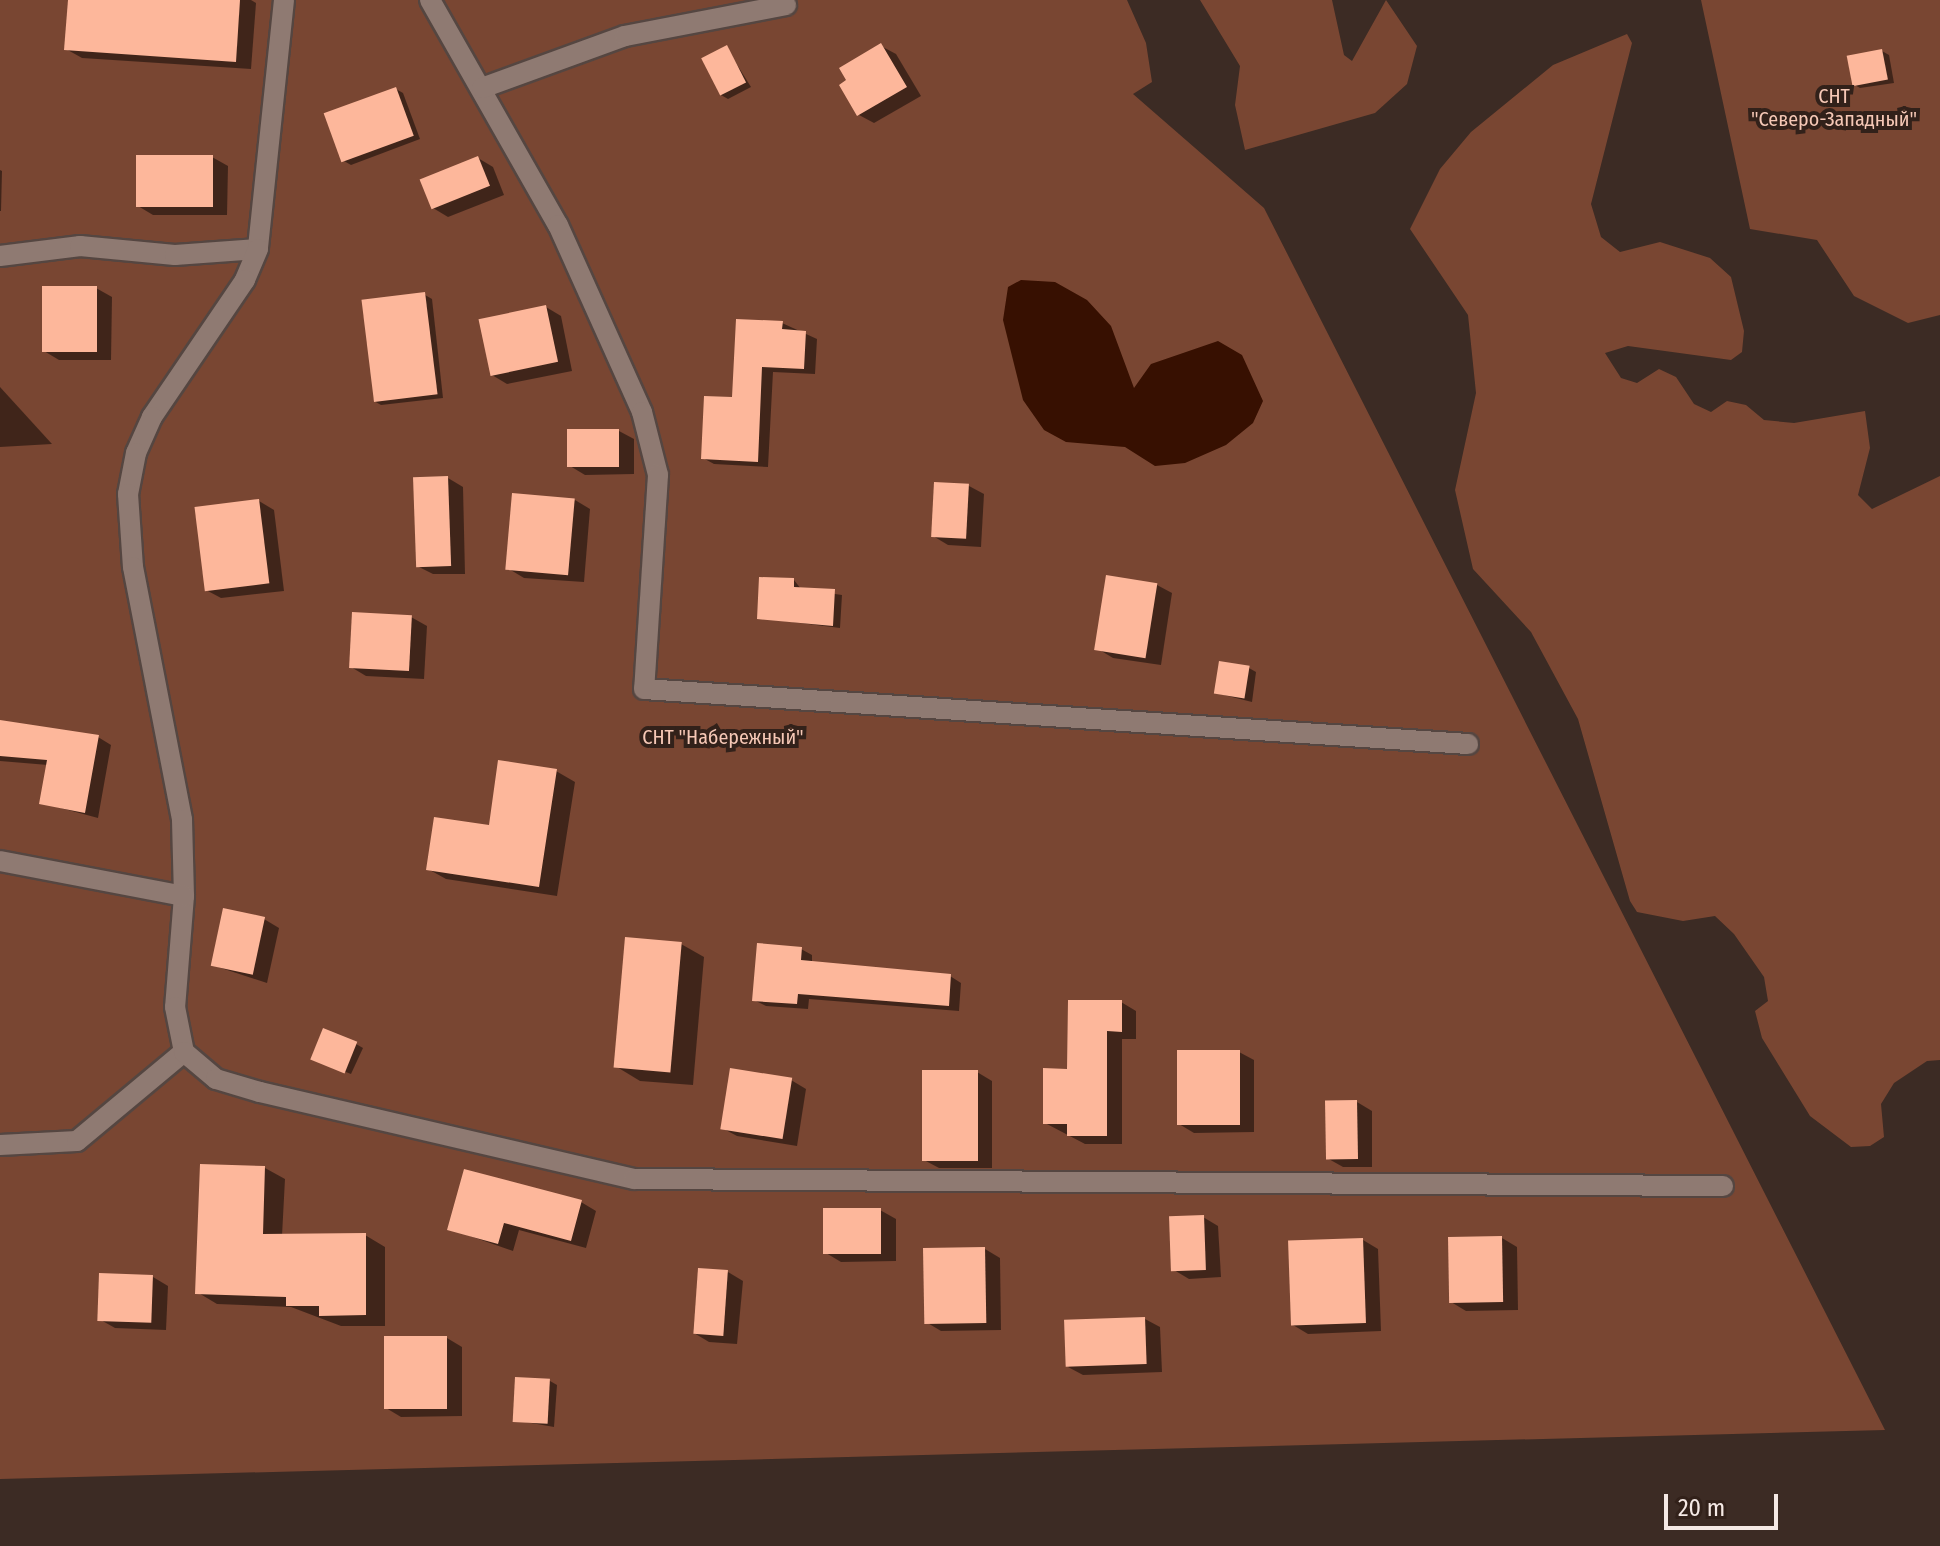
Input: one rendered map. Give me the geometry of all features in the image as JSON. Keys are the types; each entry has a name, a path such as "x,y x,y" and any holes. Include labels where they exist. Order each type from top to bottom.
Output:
{"street":[{"path":"284,0 258,249 245,280 152,417 136,453 128,494 133,567 182,820 184,896 175,1007 184,1052 216,1079 260,1092 634,1179 1723,1186"},
{"path":"430,0 558,225 642,412 658,475 644,689 1468,744"},
{"path":"482,88 625,36 786,5"},
{"path":"0,256 80,246 175,255 258,249"},
{"path":"0,861 184,896"},
{"path":"0,1145 77,1141 184,1052"}],"green space":[{"name":"СНТ \"Набережный\"","path":"0,0 1127,0 1146,43 1152,82 1133,94 1264,208 1885,1430 0,1479"},
{"path":"1200,0 1332,0 1344,55 1352,61 1386,0 1417,46 1407,84 1375,113 1245,150 1235,105 1240,66"},
{"name":"СНТ \"Северо-Западный\"","path":"1701,0 1940,0 1940,315 1908,323 1854,296 1817,240 1750,229"},
{"path":"1627,34 1632,43 1591,204 1601,237 1620,252 1660,242 1710,258 1731,277 1744,331 1742,352 1731,360 1628,346 1605,353 1621,378 1637,383 1659,369 1676,377 1694,404 1711,412 1727,401 1746,405 1764,420 1794,423 1865,411 1870,448 1858,495 1872,509 1940,476 1940,1060 1927,1061 1894,1083 1881,1104 1884,1137 1870,1146 1851,1147 1810,1116 1762,1038 1755,1011 1768,1001 1764,977 1734,934 1715,916 1683,921 1637,912 1630,901 1578,719 1531,632 1473,569 1455,490 1476,393 1468,315 1410,229 1440,169 1471,132 1553,65"}],"shaded area":[{"path":"1021,280 1055,282 1087,300 1111,326 1134,388 1151,364 1218,341 1242,355 1263,401 1253,423 1226,445 1185,463 1155,466 1125,447 1066,442 1044,430 1023,400 1003,320 1008,287"}],"building":[{"path":"68,0 240,0 236,62 64,50"},
{"path":"881,43 907,87 857,116 839,85 846,80 839,68"},
{"path":"727,45 746,82 720,96 701,58"},
{"path":"1882,49 1888,79 1853,86 1847,56"},
{"path":"396,87 414,136 341,162 324,113"},
{"path":"136,155 213,155 213,207 136,207"},
{"path":"478,156 490,186 432,209 420,180"},
{"path":"42,286 97,286 97,352 42,352"},
{"path":"425,292 438,394 374,402 361,300"},
{"path":"546,305 558,362 491,376 479,319"},
{"path":"736,319 783,321 782,329 806,331 804,369 762,367 758,462 701,459 704,396 732,397"},
{"path":"567,429 619,429 619,467 567,467"},
{"path":"448,476 451,566 416,567 413,477"},
{"path":"934,482 969,484 966,539 931,537"},
{"path":"512,493 575,498 568,575 505,570"},
{"path":"259,499 269,583 205,591 194,507"},
{"path":"1106,575 1157,583 1145,658 1094,650"},
{"path":"759,577 794,578 794,587 835,589 833,626 757,619"},
{"path":"352,612 412,615 409,671 349,668"},
{"path":"1219,661 1250,666 1244,698 1214,694"},
{"path":"0,720 99,735 85,813 39,804 47,760 0,756"},
{"path":"498,760 557,769 539,887 426,870 434,817 489,825"},
{"path":"223,908 265,917 253,975 211,966"},
{"path":"625,937 682,942 670,1072 614,1068"},
{"path":"757,943 802,947 801,960 951,974 949,1006 798,994 797,1004 752,1001"},
{"path":"1068,1000 1122,1000 1122,1032 1107,1031 1107,1136 1067,1136 1067,1124 1043,1124 1043,1068 1067,1069"},
{"path":"323,1028 357,1042 345,1073 310,1060"},
{"path":"1177,1050 1240,1050 1240,1125 1177,1125"},
{"path":"730,1068 792,1078 783,1139 720,1129"},
{"path":"922,1070 978,1070 978,1161 922,1161"},
{"path":"1357,1100 1358,1159 1326,1160 1325,1101"},
{"path":"200,1164 265,1166 263,1234 366,1233 366,1315 319,1316 319,1306 286,1306 286,1297 195,1294"},
{"path":"464,1169 582,1200 571,1241 504,1223 498,1244 447,1230"},
{"path":"823,1208 881,1208 881,1254 823,1254"},
{"path":"1204,1215 1206,1270 1171,1271 1169,1216"},
{"path":"1502,1236 1503,1302 1449,1303 1448,1237"},
{"path":"1363,1238 1366,1323 1291,1326 1288,1241"},
{"path":"985,1247 986,1323 924,1324 923,1248"},
{"path":"698,1268 728,1270 723,1336 693,1334"},
{"path":"99,1273 153,1275 151,1323 97,1321"},
{"path":"1145,1317 1147,1364 1066,1367 1064,1320"},
{"path":"384,1336 447,1336 447,1409 384,1409"},
{"path":"515,1377 550,1379 548,1424 513,1422"}]}
